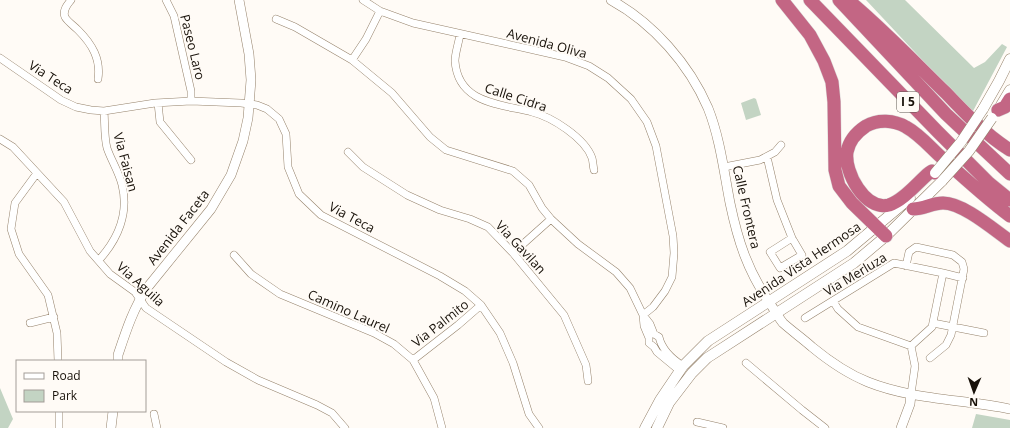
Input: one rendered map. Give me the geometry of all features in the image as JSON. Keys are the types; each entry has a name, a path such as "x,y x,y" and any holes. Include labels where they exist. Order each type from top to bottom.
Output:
{"highway":[{"path":"782,0 810,35 824,61 832,82 834,102 834,170 839,186 852,203 881,232"},
{"name":"I 5","path":"810,0 937,131 989,183 1010,200"},
{"name":"I 5","path":"839,0 946,114 1010,174"},
{"path":"848,0 901,48 965,113 1002,145 1010,150"},
{"path":"995,114 1005,107 1010,99"},
{"path":"939,177 932,172 929,173 897,201 882,205 873,203 856,185 848,172 846,162 847,152 854,136 862,128 872,123 890,121 906,127 1010,216"},
{"path":"913,209 923,209 936,204 945,203 964,209 1010,241"}],"main road":[{"name":"Avenida Vista Hermosa","path":"645,428 660,400 681,369 708,341 847,251 881,232 913,209 939,177 983,109 1000,81 1010,59"},
{"name":"Avenida Vista Hermosa","path":"657,428 669,403 707,358 854,263 920,190 939,177 969,151 1010,90"}],"street":[{"path":"71,0 65,8 65,17 84,36 96,53 99,72 98,79"},
{"name":"Paseo Laro","path":"166,0 174,16 191,91 191,101"},
{"name":"Avenida Faceta","path":"118,360 118,355 131,316 140,299 147,288 211,209 231,175 243,141 248,118 251,80 249,54 239,0"},
{"name":"Avenida Oliva","path":"363,0 380,11 413,23 565,57 589,66 608,78 631,99 647,122 656,146 673,236 674,253 672,277 665,291 653,307 643,314"},
{"name":"Calle Frontera","path":"611,0 621,5 654,31 681,60 695,83 708,108 715,128 730,203 742,250 751,273 783,322 825,358 868,382 911,394 991,405 1010,410"},
{"path":"352,60 366,39 380,11"},
{"path":"276,19 295,27 352,60 392,93 430,137 446,150 513,171 529,185 542,208 551,219 578,244 616,272 630,288 643,314 644,326 652,336 659,337 660,342 681,369"},
{"name":"Calle Cidra","path":"460,34 455,61 460,80 471,94 486,102 534,112 561,125 581,141 592,157 594,170"},
{"name":"Via Teca","path":"0,58 61,100 76,107 104,111 158,103 191,101 249,104 267,109 279,119 286,134 288,167 298,194 321,214 440,276 465,291 481,306 500,333 513,363 529,414 539,428"},
{"path":"158,103 160,122 191,160"},
{"name":"Via Faisan","path":"99,260 116,237 123,216 124,199 122,184 108,148 104,111"},
{"name":"Via Aguila","path":"0,139 12,147 64,202 90,251 110,274 135,292 146,308 226,362 258,380 332,413 345,428"},
{"path":"724,167 760,160 775,152 781,145"},
{"name":"Via Gavilan","path":"348,152 363,166 407,195 440,210 470,218 488,227 513,252 564,315 586,365 588,381"},
{"path":"767,157 777,200 792,238 802,255 780,268 770,252 792,238"},
{"path":"37,174 15,203 11,229 19,254 48,295 57,334 58,360"},
{"path":"513,252 551,219"},
{"path":"906,266 908,252 916,247 953,255 962,262 964,268 951,335 946,345 930,358"},
{"name":"Camino Laurel","path":"234,255 251,274 280,294 374,333 394,344 413,360 434,398 442,428"},
{"name":"Via Merluza","path":"805,318 894,263 963,278"},
{"path":"911,346 932,328 943,273"},
{"path":"833,301 838,309 858,327 911,346"},
{"name":"Via Palmito","path":"413,360 458,326 481,306"},
{"path":"30,323 54,317"},
{"path":"933,323 984,333"},
{"path":"652,336 649,343 657,352 681,369"},
{"path":"654,347 660,342"},
{"path":"901,428 910,404 915,366 911,346"},
{"path":"746,363 825,428"},
{"path":"59,412 59,428"},
{"path":"111,428 113,412"},
{"path":"154,414 156,428"},
{"path":"697,422 723,428"}],"green space":[{"path":"866,0 905,0 974,68 985,62 1002,44 1007,47 972,113"},
{"path":"754,98 756,99 761,115 746,120 741,103"},
{"path":"0,388 13,419 8,428 0,428"},
{"path":"976,414 1010,420 1010,428 972,428"}]}
